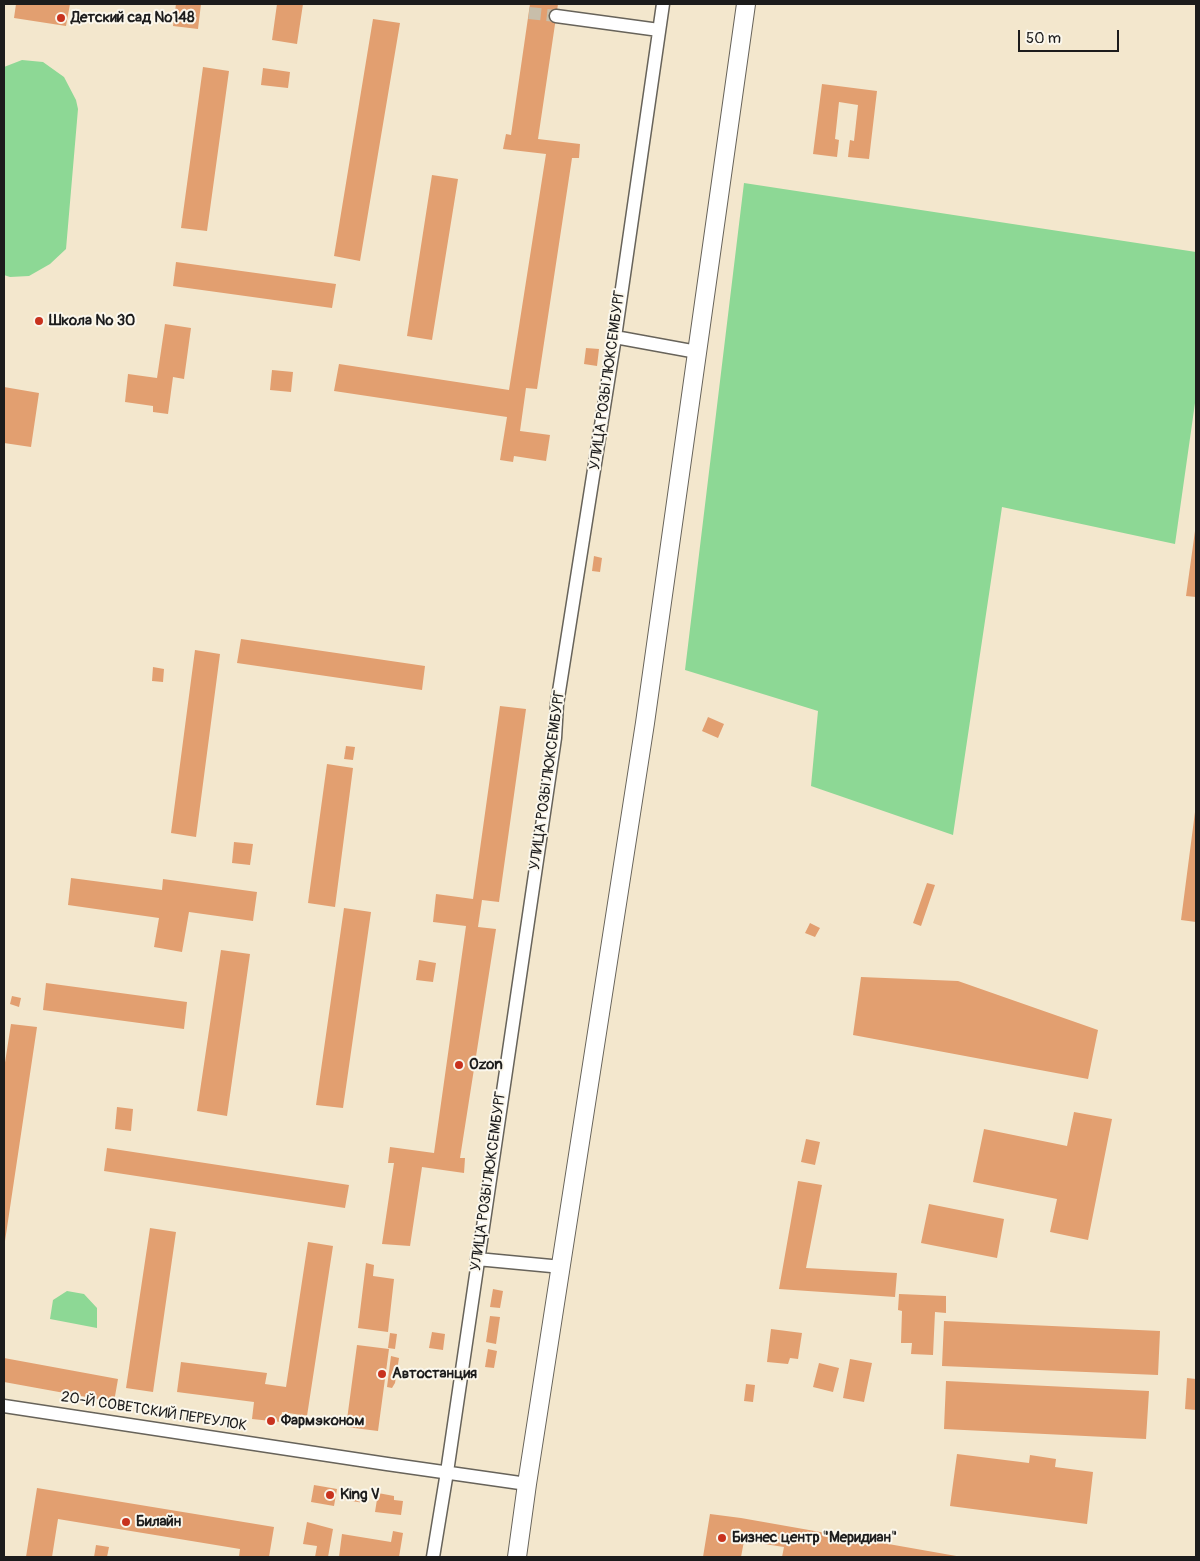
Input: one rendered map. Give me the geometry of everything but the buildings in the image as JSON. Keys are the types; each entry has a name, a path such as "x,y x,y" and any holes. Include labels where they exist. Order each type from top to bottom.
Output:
{"main road":[{"path":"517,1557 645,723 746,4"}],"street":[{"name":"УЛИЦА РОЗЫ ЛЮКСЕМБУРГ","path":"433,1557 663,4"},
{"path":"556,16 659,30"},
{"path":"615,337 697,352"},
{"path":"478,1259 562,1267"},
{"name":"20-Й СОВЕТСКИЙ ПЕРЕУЛОК","path":"4,1406 527,1484"}],"green space":[{"path":"22,60 43,62 64,77 76,100 78,109 66,249 50,264 29,276 10,277 4,275 4,67"},
{"path":"744,183 1196,252 1196,396 1175,544 1002,507 953,835 811,786 818,711 685,670"},
{"path":"67,1291 84,1294 97,1308 97,1328 50,1319 53,1300"}],"tunnel":[{"path":"529,13 556,16"}],"place":[{"name":"Детский сад №148","path":"61,18"},
{"name":"Школа № 30","path":"39,321"},
{"name":"Ozon","path":"459,1065"},
{"name":"Автостанция","path":"382,1374"},
{"name":"Фармэконом","path":"271,1421"},
{"name":"King V","path":"330,1495"},
{"name":"Билайн","path":"126,1522"},
{"name":"Бизнес центр \"Меридиан\"","path":"722,1538"}]}
